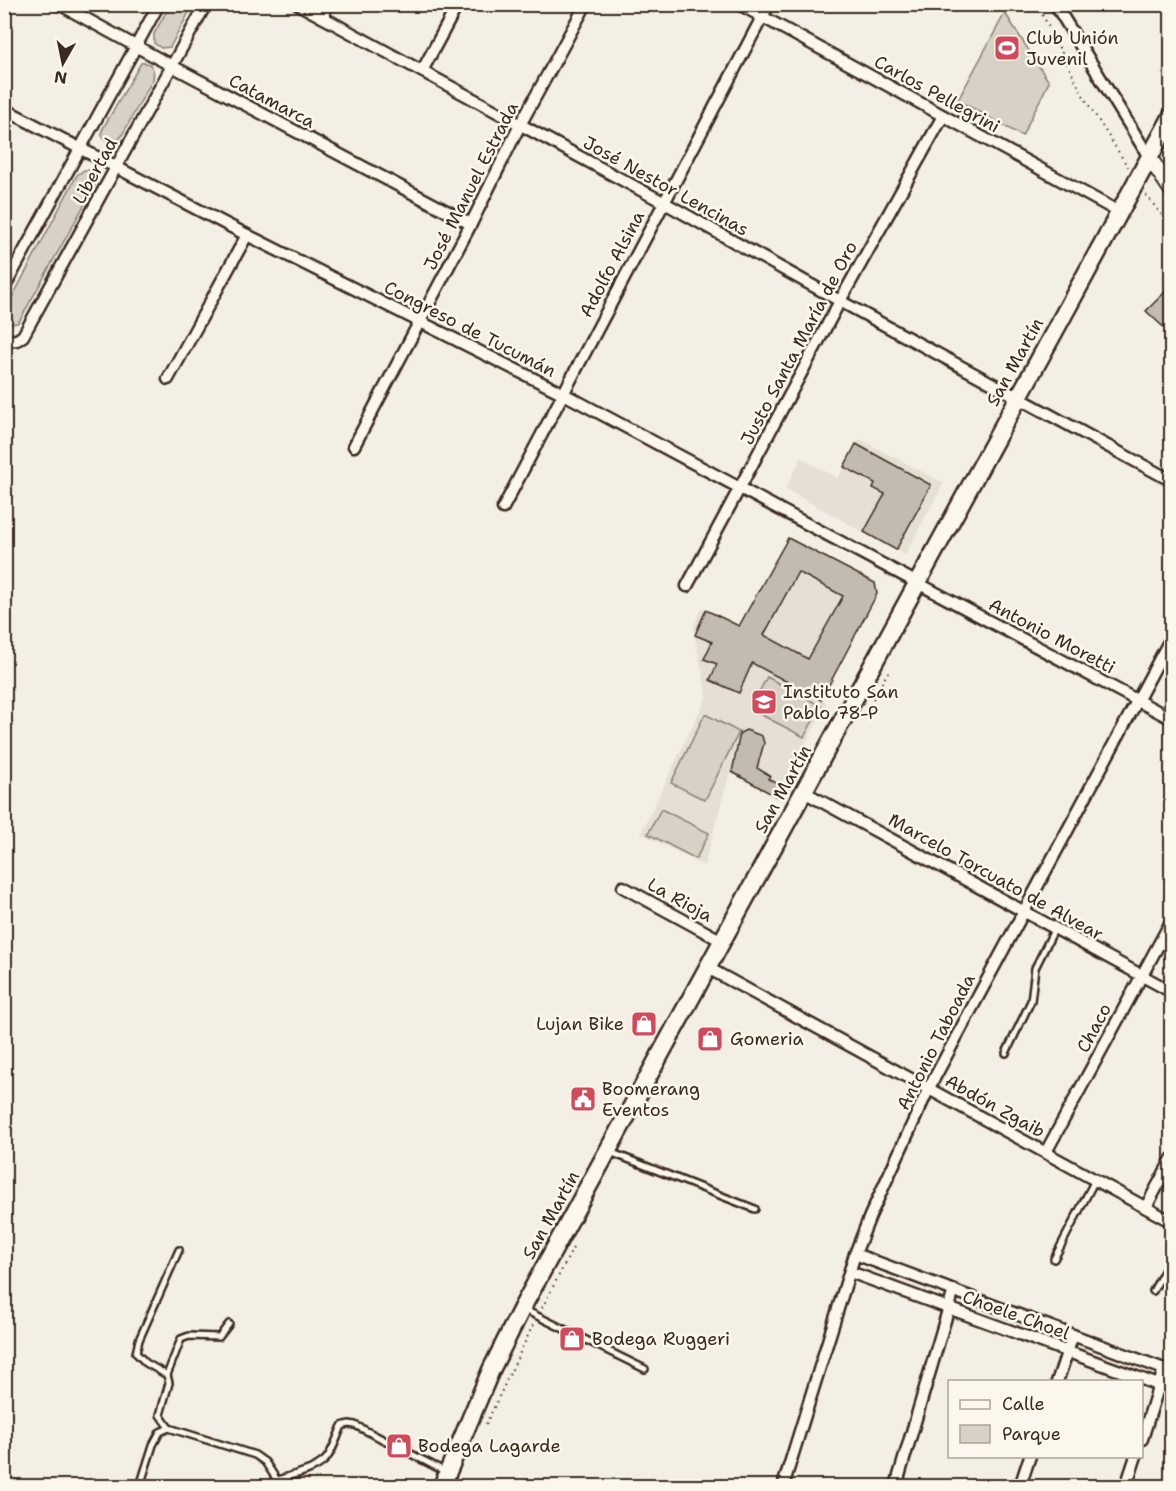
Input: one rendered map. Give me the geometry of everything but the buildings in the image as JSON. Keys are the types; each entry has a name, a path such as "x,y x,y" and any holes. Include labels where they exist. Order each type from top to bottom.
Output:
{"main road":[{"name":"San Martín","path":"445,1479 490,1370 522,1308 1172,116"}],"street":[{"name":"Catamarca","path":"59,4 471,224"},
{"name":"Libertad","path":"4,288 159,4"},
{"name":"Libertad","path":"4,341 17,340 23,336 206,4"},
{"name":"José Nestor Lencinas","path":"298,4 1172,481"},
{"path":"322,17 328,4"},
{"path":"422,71 458,4"},
{"name":"José Manuel Estrada","path":"354,446 471,224 520,125 586,4"},
{"name":"Carlos Pellegrini","path":"739,4 1119,212"},
{"name":"Adolfo Alsina","path":"503,508 769,4"},
{"path":"1055,4 1172,191"},
{"name":"Congreso de Tucumán","path":"4,109 247,235 562,393 917,583"},
{"name":"Justo Santa María de Oro","path":"687,586 840,301 943,116"},
{"path":"168,379 247,235"},
{"name":"Antonio Moretti","path":"917,583 1172,719"},
{"name":"Antonio Taboada","path":"783,1486 855,1254 870,1216 929,1088 1172,636"},
{"name":"Marcelo Torcuato de Alvear","path":"804,792 1172,992"},
{"name":"La Rioja","path":"623,887 722,941"},
{"name":"Chaco","path":"1046,1152 1172,920"},
{"name":"Abdón Zgaib","path":"708,968 1172,1222"},
{"path":"1146,1207 1172,1159"},
{"name":"Choele Choel","path":"855,1254 1168,1371"},
{"name":"Choele Choel","path":"850,1272 1143,1380"},
{"path":"896,1486 954,1290"},
{"path":"1058,1380 1073,1335"},
{"path":"1143,1436 1159,1386 1168,1371"},
{"name":"Choele Choel","path":"1143,1380 1172,1390"},
{"path":"1020,1486 1029,1458"},
{"path":"1126,1486 1135,1458"}],"lane":[{"path":"1006,1053 1031,1001 1035,968 1055,928"},
{"path":"608,1151 755,1209"},
{"path":"1054,1259 1095,1180"},
{"path":"167,1375 146,1363 136,1353 139,1340 179,1250"},
{"path":"1153,1291 1172,1257"},
{"path":"522,1308 645,1369"},
{"path":"229,1324 219,1337 189,1336 181,1339 167,1375 169,1383 160,1415 169,1428 255,1455 265,1461 277,1480"},
{"path":"266,1486 310,1469 326,1460 342,1426 348,1424 356,1425 445,1479"},
{"path":"140,1486 153,1445 160,1432 169,1428"}],"path":[{"path":"1036,4 1085,99 1136,180 1172,228"}],"shaded area":[{"path":"859,439 944,483 905,555 785,489 801,458 838,478"},
{"name":"Instituto San Pablo 78-P","path":"788,538 875,583 877,594 821,699 827,703 777,797 730,772 704,866 641,833 707,696 693,627 702,608 739,626"}],"green space":[{"path":"170,5 193,5 170,47 161,48 154,43 154,34"},
{"name":"Club Unión Juvenil","path":"1005,13 1049,82 1022,136 958,100"},
{"path":"141,63 148,63 152,67 153,79 121,137 116,142 107,142 102,136 102,130"},
{"path":"84,170 90,170 96,177 92,191 20,320 9,324 5,319 5,311 77,175"},
{"path":"767,677 821,706 804,737 750,709"},
{"path":"705,714 739,732 705,800 671,783"},
{"path":"661,809 709,833 696,859 648,834"}],"place":[{"name":"Club Unión Juvenil","path":"1007,48"},
{"name":"Instituto San Pablo 78-P","path":"764,702"},
{"name":"Lujan Bike","path":"644,1024"},
{"name":"Gomeria","path":"710,1039"},
{"name":"Boomerang Eventos","path":"583,1099"},
{"name":"Bodega Ruggeri","path":"572,1339"},
{"name":"Bodega Lagarde","path":"399,1446"}]}
